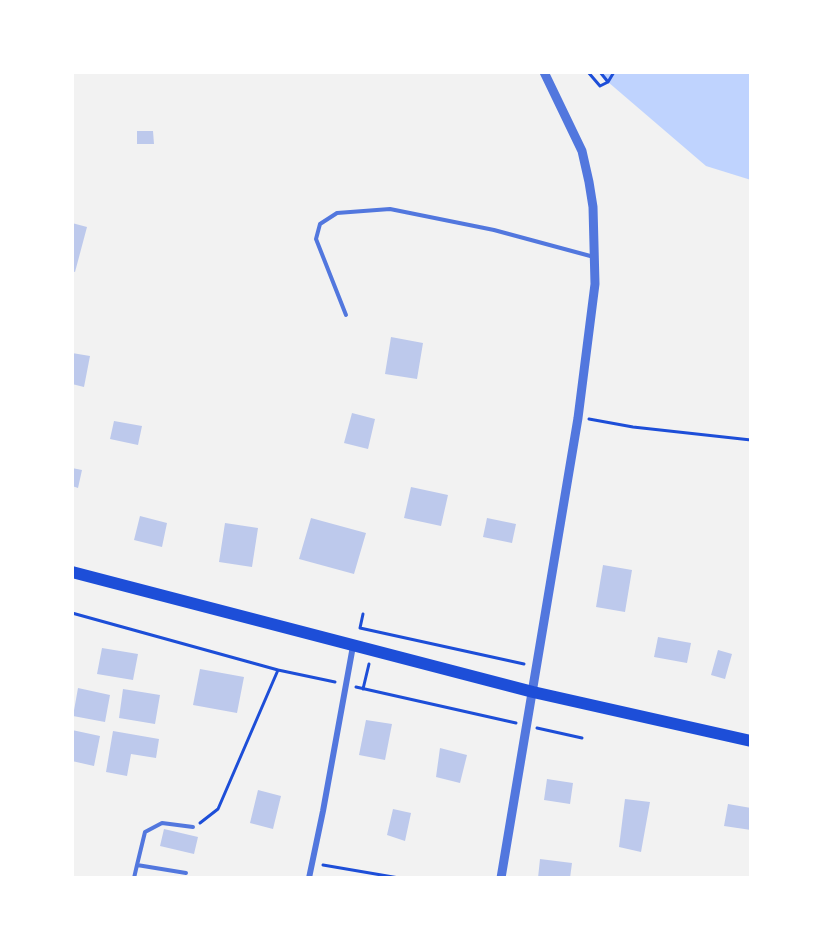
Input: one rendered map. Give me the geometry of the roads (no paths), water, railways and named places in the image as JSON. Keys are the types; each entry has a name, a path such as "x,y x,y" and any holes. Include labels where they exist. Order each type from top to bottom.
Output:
{"main road":[{"path":"72,572 533,692 751,741"}],"street":[{"path":"501,878 578,418 595,284 593,207 582,151 544,72"},
{"path":"309,878 353,645"}],"lane":[{"path":"346,315 316,239 320,224 337,213 390,208 494,230 594,257"},
{"path":"134,878 145,832 162,823 193,827"},
{"path":"137,865 186,873"}],"water":[{"path":"600,72 751,72 751,180 706,166 608,82"}]}
